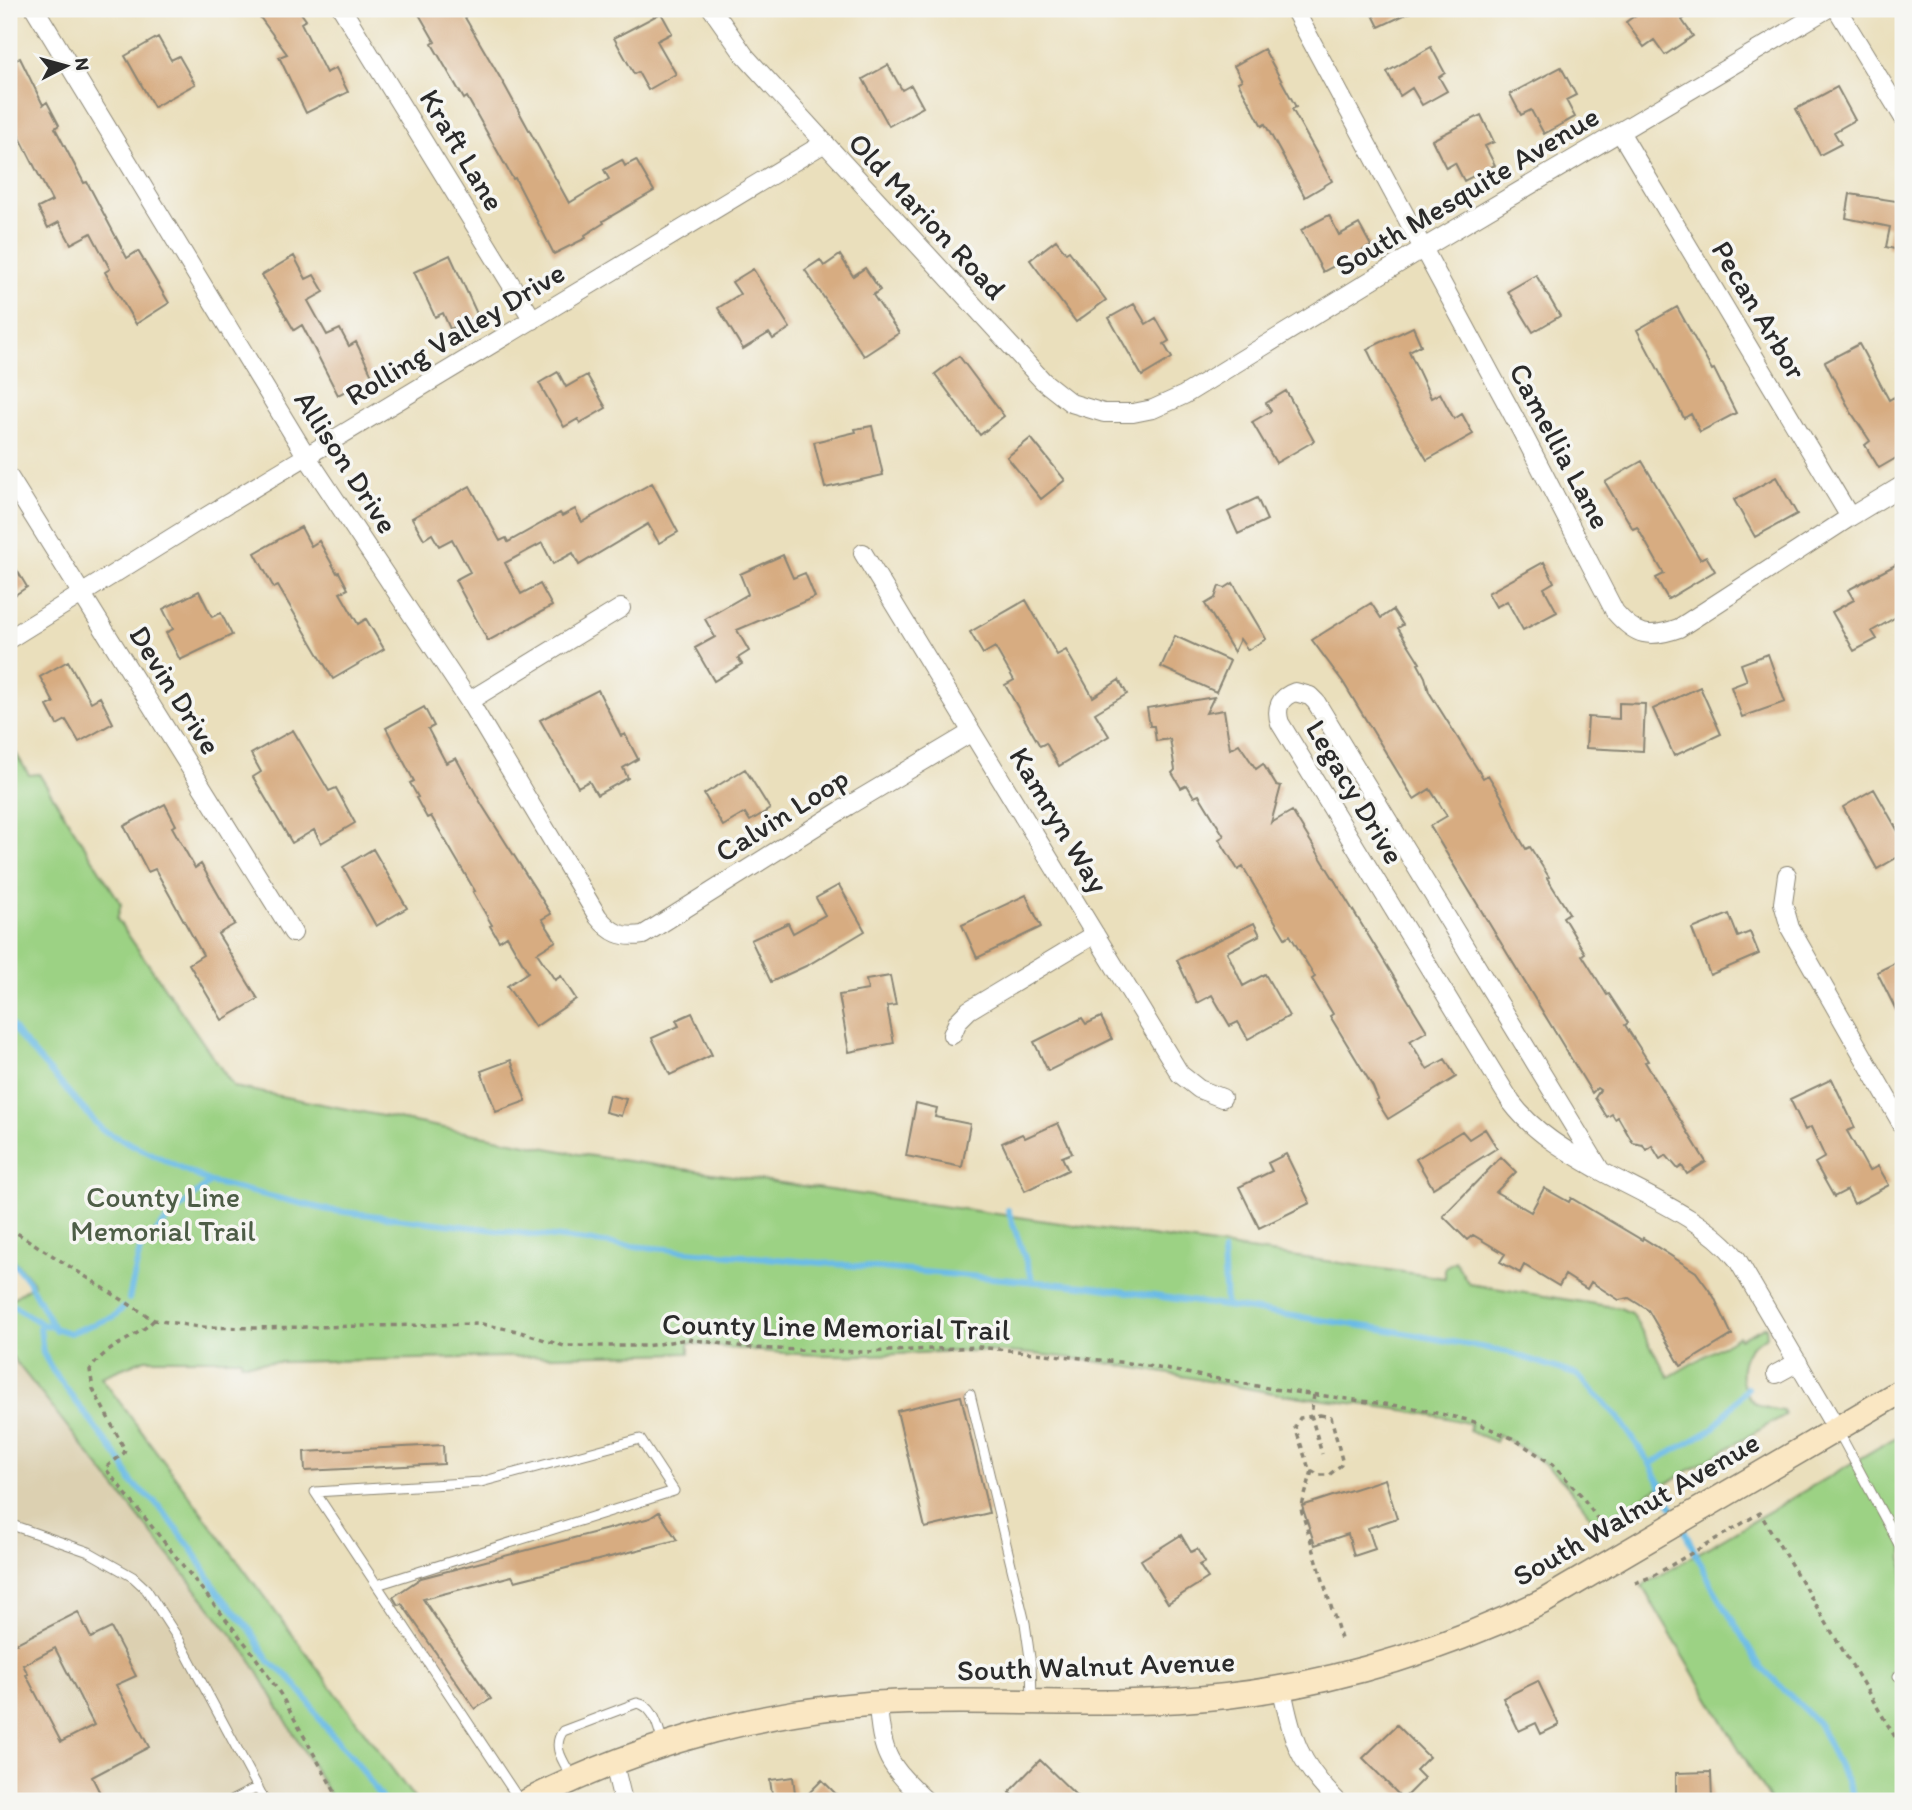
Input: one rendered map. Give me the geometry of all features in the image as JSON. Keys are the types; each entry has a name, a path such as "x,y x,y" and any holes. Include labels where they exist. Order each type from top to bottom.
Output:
{"street":[{"name":"Allison Drive","path":"35,9 307,457 469,701 598,916 612,932 620,936"},
{"name":"Kraft Lane","path":"342,9 533,320"},
{"name":"Old Marion Road","path":"712,9 745,56 823,144 1043,381 1071,403 1104,413 1133,413"},
{"name":"Camellia Lane","path":"1294,9 1521,430 1615,612 1634,631 1645,635 1678,628 1903,485"},
{"name":"South Mesquite Avenue","path":"1133,413 1153,408 1201,386 1422,249 1827,9"},
{"path":"1837,9 1903,117"},
{"name":"Pecan Arbor","path":"1620,132 1850,517"},
{"name":"Rolling Valley Drive","path":"9,639 823,144"},
{"name":"Devin Drive","path":"9,477 293,933"},
{"name":"Kamryn Way","path":"863,553 1180,1074 1199,1089 1222,1098"},
{"path":"469,701 621,608"},
{"name":"Legacy Drive","path":"1601,1171 1315,702 1303,692 1287,695 1278,708 1280,723 1511,1102 1533,1127 1601,1171 1718,1238 1737,1259 1836,1428"},
{"name":"Calvin Loop","path":"620,936 650,932 848,806 972,732"},
{"path":"1787,875 1783,903 1790,928 1903,1126"},
{"path":"951,1035 958,1021 969,1010 1095,934"},
{"path":"1776,1374 1797,1362"},
{"name":"South Walnut Avenue","path":"528,1801 573,1779 664,1744 828,1709 878,1703 1182,1700 1282,1689 1352,1674 1448,1644 1544,1601 1903,1390"},
{"path":"1282,1689 1294,1742 1323,1787 1337,1801"},
{"path":"878,1703 880,1735 885,1753 895,1769 926,1801"},
{"path":"614,1763 623,1801"}],"lane":[{"path":"970,1394 1025,1623 1031,1665 1032,1702"},
{"path":"1836,1428 1903,1552"},
{"path":"377,1585 674,1491 640,1439 481,1482 314,1492 520,1801"},
{"path":"9,1524 89,1552 133,1577 146,1589 179,1640 265,1801"},
{"path":"573,1779 557,1749 557,1739 563,1731 575,1726 637,1703 644,1704 650,1710 664,1744"},
{"path":"231,1801 258,1787"}],"path":[{"name":"County Line Memorial Trail","path":"9,1228 154,1321 199,1327 482,1324 517,1331 564,1346 646,1346 688,1339 753,1349 867,1352 979,1347 1009,1349 1137,1364 1314,1395 1372,1401 1446,1414 1506,1435 1544,1459 1567,1478 1603,1527"},
{"path":"154,1321 99,1356 90,1370 93,1389 125,1450 105,1468 252,1652 281,1695 340,1801"},
{"path":"1314,1395 1311,1416 1322,1454"},
{"path":"1311,1416 1331,1417 1342,1457 1341,1465 1332,1474 1320,1475 1307,1466 1295,1427 1300,1418 1311,1416"},
{"path":"1312,1471 1301,1509 1342,1642"},
{"path":"1635,1583 1651,1577 1760,1513 1903,1750"}],"shaded area":[{"path":"9,1353 248,1655 333,1801 9,1801"}],"green space":[{"name":"County Line Memorial Trail","path":"9,742 29,775 39,774 121,904 117,919 234,1087 578,1154 1445,1278 1445,1267 1455,1261 1469,1284 1620,1308 1631,1313 1669,1377 1738,1336 1740,1339 1766,1326 1767,1336 1751,1347 1745,1356 1742,1381 1748,1396 1754,1402 1766,1408 1783,1411 1785,1415 1596,1524 1554,1472 1498,1435 1495,1442 1469,1431 1471,1424 1420,1413 1267,1392 1052,1356 979,1351 823,1355 689,1343 689,1353 241,1363 241,1359 145,1359 101,1377 416,1801 333,1801 248,1655 9,1353 9,1301 34,1284 9,1254"},
{"path":"1903,1433 1903,1801 1770,1801 1642,1586"}],"building":[{"path":"254,9 298,9 306,20 301,23 326,73 336,68 348,92 306,113 279,57 287,54"},
{"path":"416,9 460,9 569,203 609,179 604,170 622,160 625,166 636,160 654,191 603,221 604,223 585,235 586,238 554,254 515,178 513,179 467,97 464,99 432,44 435,42"},
{"path":"1370,9 1417,9 1379,27"},
{"path":"1644,9 1697,9 1682,20 1693,36 1665,55 1654,40 1644,47 1626,22"},
{"path":"661,13 672,33 657,41 676,74 648,90 638,72 634,74 614,38"},
{"path":"158,37 171,60 179,56 195,84 154,107 125,56"},
{"path":"1431,47 1445,73 1439,77 1447,91 1422,105 1412,88 1400,96 1387,72"},
{"path":"1264,49 1296,107 1292,109 1332,181 1305,197 1265,124 1262,126 1238,82 1242,80 1234,66"},
{"path":"20,58 43,105 47,102 59,125 55,128 127,258 138,251 169,303 136,324 105,272 110,269 91,233 71,244 59,222 48,228 38,208 52,201 9,116 9,63"},
{"path":"888,65 902,90 911,85 923,107 889,126 863,79"},
{"path":"1561,67 1576,95 1566,100 1575,117 1544,134 1531,110 1521,115 1510,94"},
{"path":"1837,87 1855,120 1834,132 1841,144 1820,155 1796,109"},
{"path":"1481,115 1494,142 1485,146 1495,165 1464,181 1455,163 1446,168 1432,140"},
{"path":"1850,194 1903,202 1903,251 1886,247 1890,227 1846,218"},
{"path":"1329,215 1339,235 1359,224 1371,246 1323,272 1301,230"},
{"path":"1056,240 1066,253 1069,251 1106,300 1076,322 1030,260"},
{"path":"450,255 478,316 450,329 443,313 435,317 414,272"},
{"path":"840,255 853,276 865,268 880,290 873,295 899,333 864,356 805,270 820,260 824,266"},
{"path":"294,256 306,279 314,275 324,292 308,301 327,335 340,329 349,346 356,342 373,377 338,395 302,325 294,330 262,275"},
{"path":"753,269 790,328 773,339 769,333 743,349 718,308 740,294 732,282"},
{"path":"1536,275 1560,316 1533,332 1508,291"},
{"path":"1134,304 1146,324 1156,318 1169,341 1164,344 1172,358 1142,376 1109,318"},
{"path":"1677,307 1712,370 1714,369 1736,413 1700,432 1691,414 1684,418 1637,330"},
{"path":"1413,327 1421,345 1409,351 1431,398 1440,393 1454,419 1462,414 1473,434 1427,460 1389,395 1367,349"},
{"path":"1859,344 1889,400 1894,397 1903,412 1903,454 1879,468 1865,445 1870,441 1851,412 1825,362"},
{"path":"959,356 1004,416 980,435 935,374"},
{"path":"558,372 566,387 587,375 606,408 580,423 578,419 564,427 539,383"},
{"path":"1286,391 1314,441 1276,463 1252,422 1271,411 1266,403"},
{"path":"872,426 883,475 825,488 814,442"},
{"path":"1031,438 1065,480 1041,499 1007,457"},
{"path":"1642,461 1700,559 1706,556 1715,571 1668,599 1656,578 1664,574 1637,527 1633,529 1605,482"},
{"path":"1776,477 1797,514 1755,537 1734,500"},
{"path":"652,483 678,532 659,543 648,524 579,565 573,553 553,564 542,543 505,563 521,594 540,584 552,606 488,641 455,580 470,572 452,539 439,546 432,534 424,539 412,518 470,486 500,541 506,538 508,542 560,513 562,516 575,509 582,522"},
{"path":"1257,498 1267,520 1238,534 1228,512"},
{"path":"301,527 311,546 319,541 337,573 339,572 348,589 340,593 358,624 366,619 384,649 333,679 278,586 274,588 255,553"},
{"path":"783,555 793,578 805,573 815,597 737,630 749,651 738,658 742,664 714,681 695,648 715,637 705,619 748,594 740,574"},
{"path":"9,557 27,587 9,599"},
{"path":"1903,561 1903,613 1872,631 1877,639 1854,651 1832,612 1854,600 1848,590"},
{"path":"1544,562 1554,582 1544,588 1557,612 1523,630 1507,601 1496,607 1488,593"},
{"path":"1233,583 1266,639 1248,650 1240,639 1234,652 1205,604 1215,598 1219,586 1225,588"},
{"path":"199,591 212,617 221,613 232,635 180,660 166,633 173,629 163,609"},
{"path":"1026,600 1057,655 1066,650 1093,697 1119,680 1127,694 1095,713 1109,736 1059,766 1046,743 1040,746 1005,685 1014,680 995,647 983,654 970,632"},
{"path":"1371,603 1381,618 1393,610 1403,625 1398,628 1420,663 1418,664 1429,692 1483,778 1488,775 1501,796 1517,834 1526,849 1530,847 1569,913 1563,917 1585,953 1582,955 1628,1023 1625,1025 1648,1061 1645,1062 1706,1162 1687,1174 1682,1166 1678,1169 1666,1155 1660,1159 1652,1146 1646,1150 1643,1145 1633,1143 1618,1117 1615,1119 1612,1114 1607,1117 1595,1098 1600,1090 1597,1088 1592,1093 1430,826 1447,816 1430,789 1414,799 1343,682 1312,640"},
{"path":"1175,636 1230,661 1216,692 1161,667"},
{"path":"1768,654 1785,702 1742,717 1731,687 1747,681 1741,664"},
{"path":"68,661 91,702 100,697 113,723 79,742 66,720 57,725 47,706 54,703 40,677"},
{"path":"1700,687 1721,734 1674,756 1653,709"},
{"path":"598,690 621,736 625,734 638,759 623,768 628,778 597,795 589,781 578,787 540,720"},
{"path":"1214,697 1206,713 1224,710 1230,749 1239,744 1256,769 1263,764 1276,785 1281,786 1271,823 1292,811 1427,1031 1410,1041 1427,1069 1445,1059 1456,1077 1388,1119 1376,1100 1378,1099 1373,1087 1330,1016 1333,1014 1312,979 1315,977 1290,935 1285,938 1243,867 1238,870 1219,839 1224,836 1199,795 1194,797 1187,785 1181,788 1172,773 1175,770 1170,739 1156,741 1147,708"},
{"path":"1619,703 1645,704 1643,751 1586,748 1588,717 1619,719"},
{"path":"424,707 434,726 428,729 446,763 456,758 482,805 551,914 542,919 556,941 537,953 555,980 561,976 576,999 535,1027 507,986 528,972 507,936 499,941 473,892 475,891 431,816 427,818 410,783 414,781 386,728"},
{"path":"293,730 329,791 336,788 355,823 321,843 314,830 292,843 253,777 261,772 251,754"},
{"path":"745,769 770,809 750,821 745,813 723,826 704,794"},
{"path":"1874,789 1903,840 1903,854 1877,869 1843,807"},
{"path":"165,804 176,825 172,827 195,868 201,864 235,924 218,934 258,999 222,1020 189,964 203,955 155,869 148,872 124,826"},
{"path":"373,849 407,908 376,926 343,867"},
{"path":"839,885 865,931 808,965 771,982 751,940 788,923 793,933 825,915 816,898"},
{"path":"1026,895 1041,927 977,958 962,925"},
{"path":"1729,914 1738,937 1750,932 1759,954 1710,975 1692,929"},
{"path":"1254,923 1260,935 1227,952 1243,986 1265,974 1289,1016 1248,1039 1238,1022 1230,1026 1212,995 1197,1003 1177,960"},
{"path":"1903,959 1903,1024 1877,972"},
{"path":"890,976 896,1005 887,1006 894,1043 849,1052 839,995 868,990 866,980"},
{"path":"692,1013 712,1055 670,1075 652,1038 679,1026 676,1020"},
{"path":"1101,1017 1112,1039 1048,1071 1034,1042 1082,1018 1086,1024"},
{"path":"511,1060 526,1101 496,1112 481,1071"},
{"path":"1832,1079 1855,1128 1847,1131 1869,1171 1878,1166 1889,1185 1854,1204 1847,1190 1834,1197 1815,1163 1825,1157 1811,1127 1805,1130 1790,1099"},
{"path":"609,1095 626,1099 621,1116 605,1112"},
{"path":"916,1103 937,1108 935,1117 970,1124 962,1167 906,1156"},
{"path":"1058,1123 1072,1153 1062,1157 1068,1170 1025,1191 1002,1143 1022,1134 1025,1138"},
{"path":"1485,1129 1497,1148 1433,1188 1416,1159 1462,1131 1469,1139"},
{"path":"1286,1154 1310,1203 1259,1228 1239,1187 1272,1171 1268,1163"},
{"path":"1501,1157 1516,1172 1496,1192 1531,1212 1544,1188 1569,1202 1571,1198 1642,1240 1643,1238 1696,1272 1714,1297 1732,1335 1681,1366 1648,1310 1629,1298 1619,1300 1591,1282 1587,1289 1565,1275 1559,1286 1524,1265 1520,1273 1500,1262 1505,1254 1473,1235 1467,1240 1443,1216"},
{"path":"961,1396 989,1513 925,1528 897,1411"},
{"path":"443,1445 444,1464 305,1471 304,1452"},
{"path":"1385,1479 1397,1518 1368,1528 1375,1549 1354,1556 1348,1534 1315,1545 1302,1506"},
{"path":"659,1512 677,1540 515,1581 512,1576 423,1599 491,1699 475,1709 402,1604 398,1605 393,1597 421,1578 650,1518"},
{"path":"1181,1535 1191,1552 1197,1549 1205,1562 1199,1565 1208,1578 1168,1603 1141,1560"},
{"path":"78,1612 91,1638 111,1628 136,1676 116,1685 149,1747 92,1777 104,1801 9,1801 9,1637 13,1645","holes":["55,1648 94,1725 61,1742 23,1665"]},
{"path":"1538,1681 1559,1725 1541,1734 1536,1723 1519,1731 1503,1698"},
{"path":"1397,1725 1429,1757 1416,1770 1424,1778 1403,1799 1363,1758"},
{"path":"1040,1760 1082,1801 1019,1801 1009,1792"},
{"path":"1711,1772 1712,1801 1676,1801 1676,1773"},
{"path":"793,1777 796,1801 773,1801 770,1780"},
{"path":"822,1780 843,1801 801,1801"}],"waterway":[{"path":"9,1022 102,1130 210,1182 328,1210 620,1245 1093,1287 1383,1329 1507,1352 1577,1375 1619,1418 1650,1464 1678,1518"},
{"path":"129,1299 140,1250 172,1215 210,1182"},
{"path":"1008,1210 1033,1281"},
{"path":"1223,1252 1226,1306"},
{"path":"9,1257 28,1281 55,1330"},
{"path":"9,1303 42,1324 70,1333 113,1317 123,1308"},
{"path":"42,1324 40,1327 43,1353 53,1371 123,1464 132,1483 155,1502 170,1520 194,1552 217,1591 249,1628 269,1661 290,1678 322,1723 358,1764 383,1801"},
{"path":"1650,1464 1713,1429 1747,1388"},
{"path":"1683,1528 1712,1586 1760,1666 1818,1723 1856,1801"}]}
